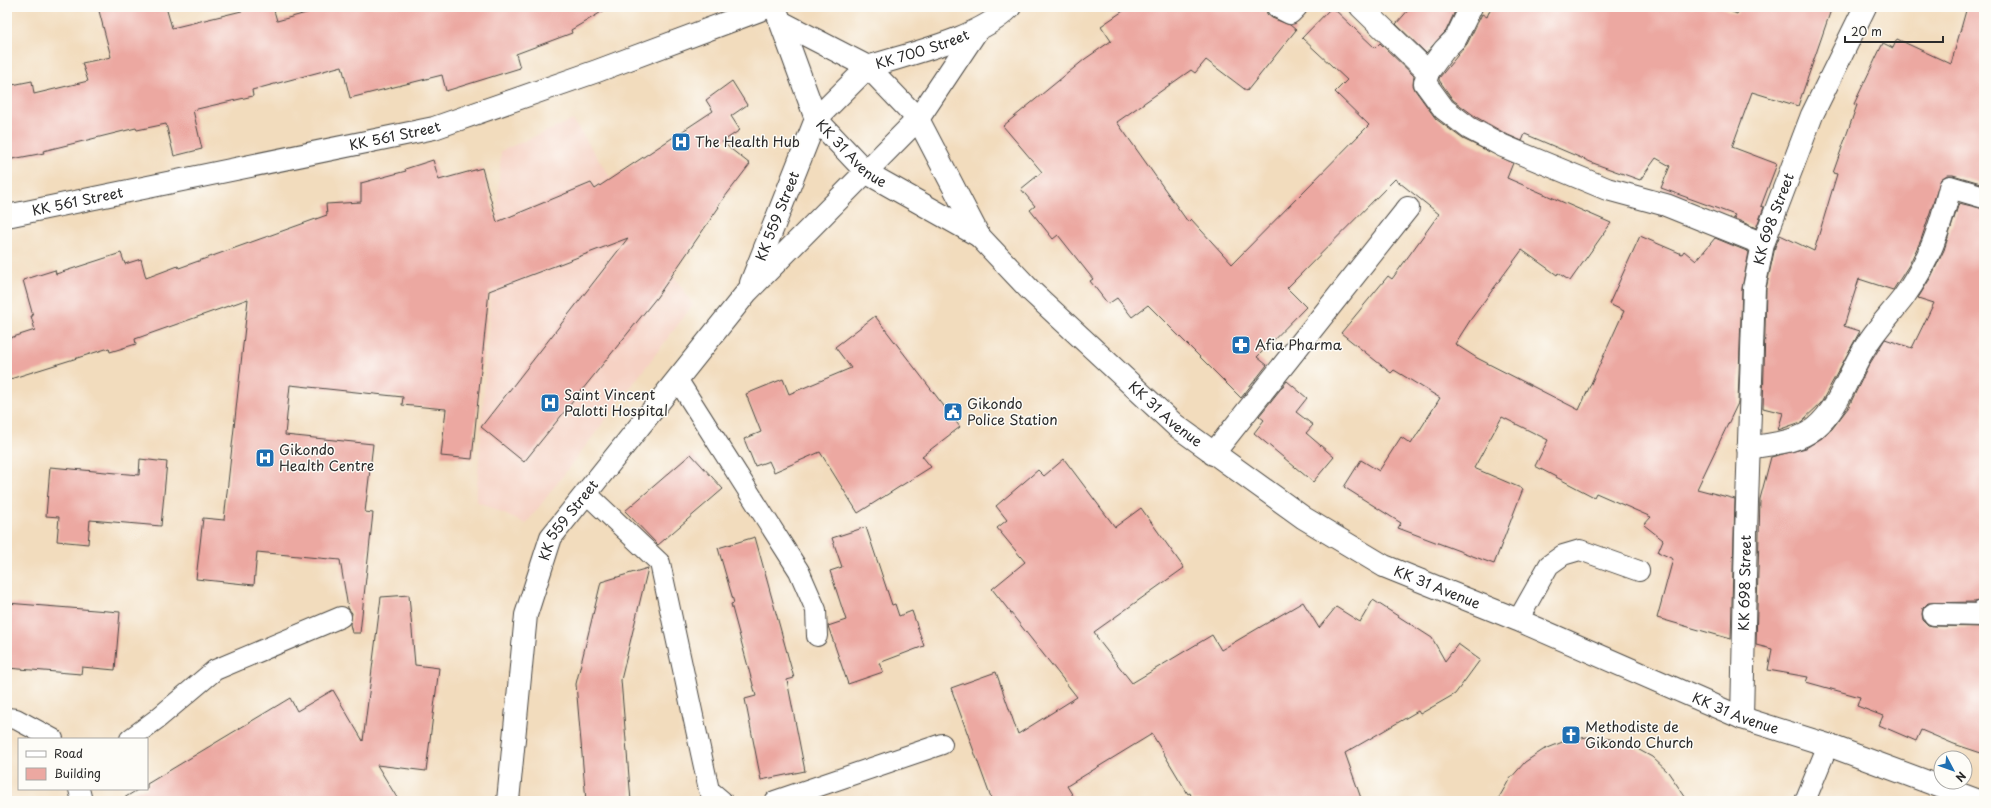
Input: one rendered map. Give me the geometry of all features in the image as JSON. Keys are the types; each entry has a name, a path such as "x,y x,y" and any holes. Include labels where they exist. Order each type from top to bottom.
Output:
{"street":[{"path":"1278,7 1290,13 1296,7"},
{"path":"1361,7 1428,72"},
{"path":"1471,7 1456,38 1444,50 1428,72 1425,83 1444,109 1469,128 1503,146 1607,189 1666,206 1763,244"},
{"name":"KK 698 Street","path":"1742,718 1748,448 1754,288 1763,244 1812,115 1865,7"},
{"name":"KK 700 Street","path":"918,119 976,32 1004,9"},
{"name":"KK 31 Avenue","path":"775,12 868,67 918,119 978,236"},
{"name":"KK 31 Avenue","path":"775,12 816,119 867,173 978,236 1030,290 1175,425 1213,454 1304,518 1384,566 1518,620 1742,718 1828,745 1979,801"},
{"name":"KK 561 Street","path":"7,216 434,128 597,71 775,12"},
{"name":"KK 700 Street","path":"868,67 976,32"},
{"name":"KK 559 Street","path":"748,292 816,119 868,67"},
{"name":"KK 559 Street","path":"508,801 526,615 551,537 748,292 867,173 918,119"},
{"path":"1748,448 1796,439 1814,429 1832,412 1865,346 1904,297 1931,253 1943,218 1950,187 1984,197"},
{"path":"1213,454 1408,208"},
{"path":"1934,614 1982,615 1984,611"}],"lane":[{"path":"677,379 799,572 816,610 817,636"},
{"path":"586,493 660,563 709,790 722,801"},
{"path":"1518,620 1549,565 1563,555 1580,550 1639,571"},
{"path":"131,738 157,719 215,670 341,617"},
{"path":"7,718 16,719 51,738"},
{"path":"775,801 942,744"},
{"path":"1804,801 1828,745"},
{"path":"79,790 82,801"}],"shaded area":[{"name":"Saint Vincent Palotti Hospital","path":"573,120 693,305 526,524 476,501 501,151"}],"building":[{"path":"98,7 166,7 172,28 258,7 273,7 277,21 328,7 610,7 571,30 572,33 516,54 520,68 446,91 442,75 350,98 342,66 252,90 253,96 193,110 202,149 174,156 166,124 137,130 136,128 43,151 44,153 7,160 7,86 32,81 34,94 88,81 82,63 111,57"},
{"path":"1129,7 1266,7 1267,14 1272,18 1290,25 1296,30 1247,91 1206,60 1195,73 1191,70 1117,122 1188,222 1191,219 1232,264 1369,125 1335,92 1347,80 1302,38 1332,7 1375,48 1380,43 1414,76 1413,85 1415,90 1436,119 1463,139 1513,163 1507,178 1611,223 1570,281 1558,273 1557,275 1522,250 1471,319 1455,344 1477,358 1579,410 1624,311 1609,304 1640,236 1682,254 1684,251 1696,261 1715,238 1749,252 1742,288 1738,403 1697,489 1735,499 1731,639 1657,618 1673,559 1658,552 1663,540 1644,525 1651,517 1596,493 1594,497 1535,466 1548,440 1502,417 1474,468 1523,489 1494,564 1398,528 1401,523 1344,487 1361,460 1379,471 1401,437 1411,444 1440,398 1394,370 1391,373 1341,333 1388,276 1392,279 1439,214 1395,179 1287,288 1306,307 1257,357 1267,365 1241,398 1148,305 1132,317 1117,298 1108,304 1090,281 1093,279 1058,235 1053,239 1030,210 1035,206 1021,189 1042,172 1003,126 1085,59 1111,41 1101,26"},
{"path":"1411,7 1457,7 1446,31 1426,53 1396,24"},
{"path":"1491,7 1720,7 1737,14 1740,7 1832,7 1798,106 1752,92 1732,147 1777,164 1761,206 1764,207 1756,228 1733,218 1735,215 1661,188 1670,166 1656,158 1640,180 1593,163 1525,134 1522,141 1476,117 1453,100 1439,78 1467,44 1482,14 1487,17"},
{"path":"1967,7 1984,7 1984,184 1953,175 1947,175 1941,179 1921,240 1909,265 1893,290 1859,279 1844,326 1860,331 1821,403 1801,422 1778,430 1783,413 1763,408 1766,289 1775,247 1780,235 1814,251 1837,174 1833,173 1857,105 1854,104 1883,43 1893,48 1897,39 1951,64"},
{"path":"732,81 747,105 731,116 740,130 722,142 750,164 718,206 719,207 657,297 524,462 481,427 628,238 489,291 472,459 441,456 446,409 402,405 403,397 290,385 285,435 373,444 365,512 373,513 360,633 352,633 350,624 352,613 348,608 340,560 257,552 254,585 196,579 203,518 224,520 248,299 135,339 136,344 110,352 109,348 7,380 7,339 35,330 31,316 33,316 23,280 55,270 56,274 121,253 125,264 141,259 146,278 178,266 179,268 327,215 326,204 361,202 361,183 406,171 405,169 433,160 439,180 482,168 497,222 591,183 595,189 713,111 706,100"},
{"path":"1959,203 1984,209 1983,599 1975,602 1928,603 1923,608 1922,614 1923,620 1928,625 1984,627 1984,754 1954,744 1921,730 1916,741 1879,725 1883,716 1857,706 1860,697 1806,682 1808,677 1768,670 1772,649 1756,645 1760,499 1771,457 1806,448 1822,438 1832,429 1848,408 1869,365 1885,339 1912,348 1934,303 1918,298 1931,277 1944,250"},
{"path":"875,316 960,427 922,456 931,467 858,513 820,452 774,472 769,461 755,466 744,439 761,432 746,394 783,379 789,394 851,368 835,347"},
{"path":"1287,381 1307,398 1296,412 1313,425 1306,433 1334,457 1313,482 1254,433 1264,420 1259,416"},
{"path":"691,454 723,489 658,545 625,511"},
{"path":"140,459 167,462 161,526 90,520 88,544 57,541 59,517 46,516 50,467 139,475"},
{"path":"1064,459 1115,527 1141,508 1184,568 1094,632 1097,636 1096,637 1132,683 1212,635 1221,650 1303,602 1319,628 1336,607 1360,622 1373,600 1432,638 1445,661 1458,644 1480,660 1455,694 1420,714 1418,711 1345,753 1362,801 1193,801 1190,793 1188,794 1152,734 1067,786 1076,801 992,801 951,688 996,672 1018,734 1077,697 992,589 1025,562 997,528 1007,520 996,506 1038,470 1044,476"},
{"path":"866,527 892,605 895,604 899,616 912,611 924,646 879,663 883,672 848,684 828,626 846,620 830,571 842,567 832,538"},
{"path":"755,537 794,678 787,680 805,771 761,780 745,699 756,696 731,604 734,603 718,548"},
{"path":"648,568 621,680 631,801 586,801 576,684 601,582"},
{"path":"409,595 415,665 439,668 426,771 377,765 399,801 119,801 137,790 148,790 148,783 290,698 297,711 333,690 363,741 381,597"},
{"path":"7,603 120,612 115,670 82,667 81,674 7,668"},
{"path":"1587,737 1610,739 1632,746 1652,757 1668,772 1688,801 1497,801 1509,780 1525,762 1543,750 1565,741"}],"place":[{"name":"The Health Hub","path":"681,142"},
{"name":"Afia Pharma","path":"1241,345"},
{"name":"Saint Vincent Palotti Hospital","path":"550,403"},
{"name":"Gikondo Police Station","path":"953,412"},
{"name":"Gikondo Health Centre","path":"265,458"},
{"name":"Methodiste de Gikondo Church","path":"1571,735"}]}
